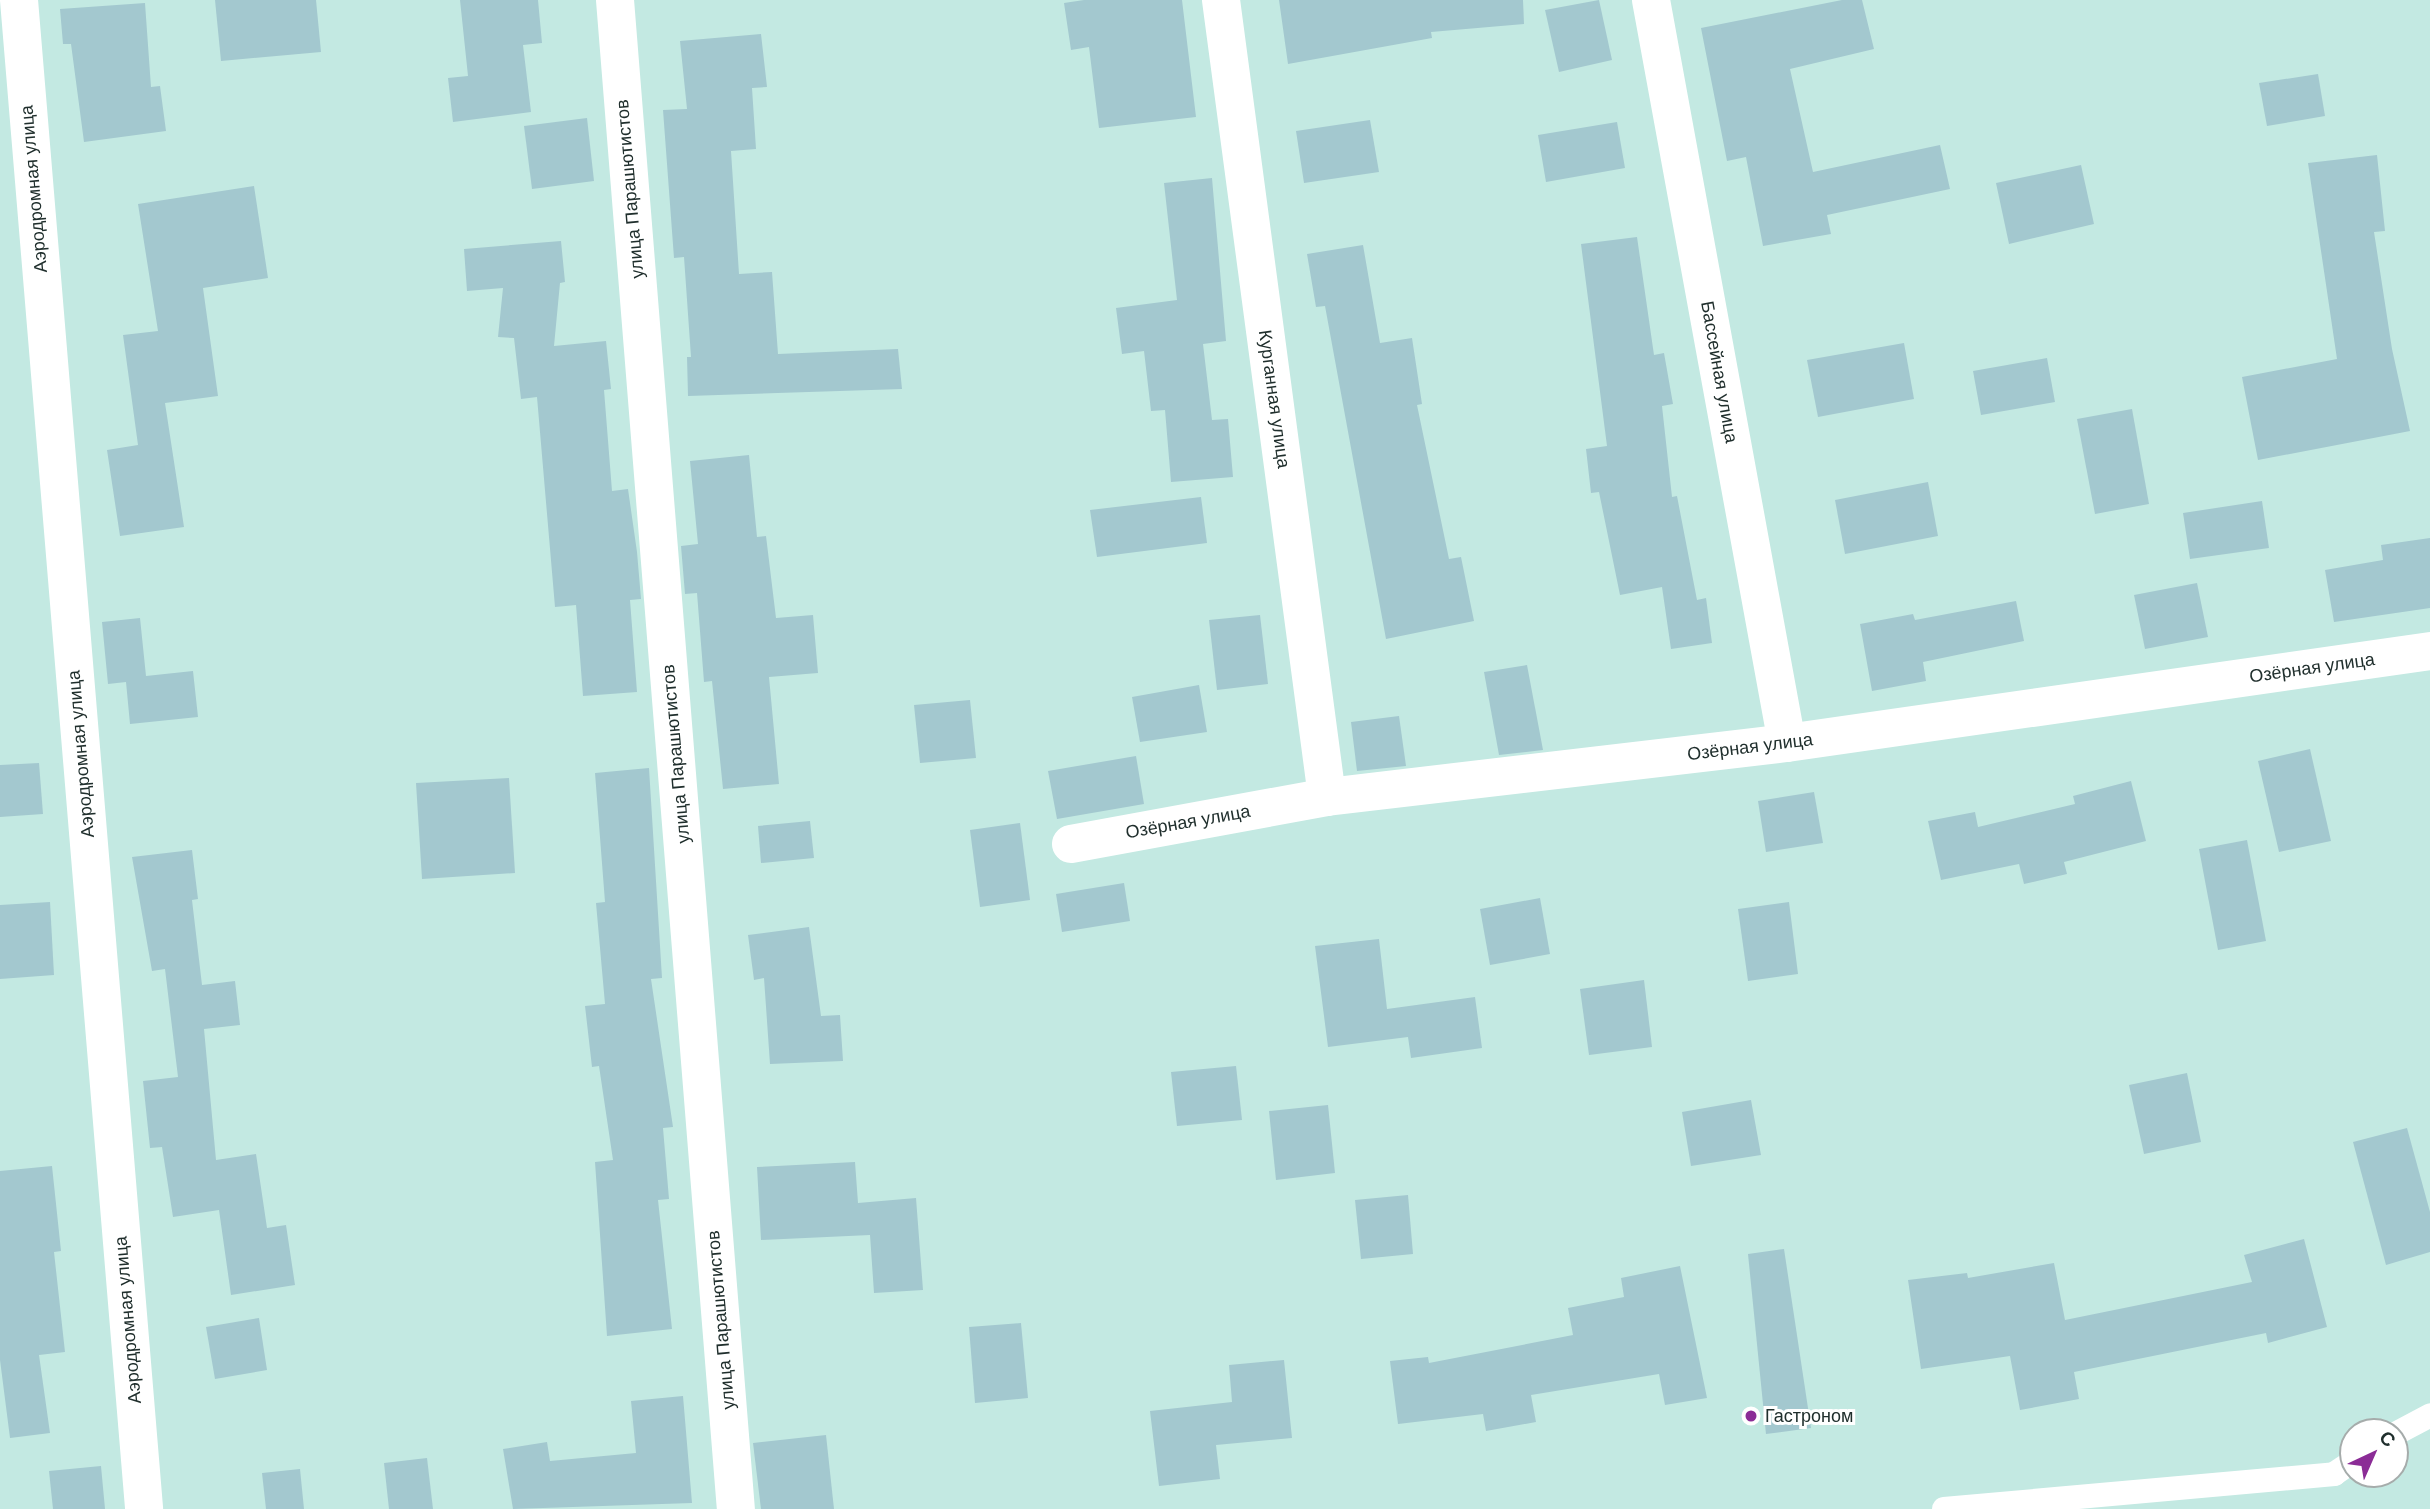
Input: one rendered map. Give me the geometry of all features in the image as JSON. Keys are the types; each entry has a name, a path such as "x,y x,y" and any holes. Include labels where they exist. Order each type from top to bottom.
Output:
{"street":[{"name":"Аэродромная улица","path":"19,0 144,1509"},
{"name":"улица Парашютистов","path":"615,0 736,1509"},
{"name":"Курганная улица","path":"1221,0 1327,797"},
{"name":"Бассейная улица","path":"1651,0 1787,743"},
{"name":"Озёрная улица","path":"1071,844 1327,797 1787,743 2430,651"}],"lane":[{"path":"2409,1426 2430,1415"},
{"path":"1944,1509 2334,1474 2339,1471"}],"building":[{"path":"215,0 316,0 321,52 221,61"},
{"path":"460,0 538,0 542,43 523,45 531,112 453,122 448,78 468,76"},
{"path":"1084,0 1182,0 1196,117 1099,128 1089,47 1071,50 1064,3"},
{"path":"1279,0 1523,0 1524,24 1431,32 1432,38 1288,64"},
{"path":"1599,0 1612,60 1559,72 1545,10"},
{"path":"1842,0 1862,0 1874,49 1790,69 1813,172 1940,145 1950,189 1827,215 1831,234 1763,246 1746,157 1727,161 1701,28"},
{"path":"145,3 151,87 160,86 166,131 84,142 71,44 63,44 60,9"},
{"path":"761,34 767,87 752,88 756,149 731,151 739,274 772,272 778,354 898,349 902,389 688,396 687,357 691,357 684,257 674,258 663,110 687,109 680,41"},
{"path":"2318,74 2325,116 2267,126 2259,83"},
{"path":"587,118 594,181 532,189 524,126"},
{"path":"1370,120 1379,172 1304,183 1296,131"},
{"path":"1617,122 1625,168 1546,182 1538,135"},
{"path":"2377,155 2385,231 2374,232 2392,349 2410,431 2258,460 2242,377 2337,359 2308,163"},
{"path":"2081,165 2094,224 2009,244 1996,183"},
{"path":"1212,178 1226,341 1203,344 1212,420 1228,419 1233,477 1171,482 1165,410 1151,411 1144,351 1122,354 1116,308 1177,300 1164,183"},
{"path":"254,186 268,278 203,288 218,396 165,403 184,527 120,536 107,450 138,445 123,335 158,331 138,204"},
{"path":"1637,237 1654,355 1664,353 1673,404 1662,406 1672,497 1677,496 1697,600 1706,598 1712,643 1671,649 1662,587 1620,595 1599,492 1591,493 1586,449 1607,446 1581,244"},
{"path":"561,241 565,282 560,283 554,346 606,341 611,389 604,390 612,491 628,489 637,552 641,599 630,600 637,692 583,696 576,605 555,607 537,397 521,399 514,338 498,337 503,288 467,291 464,249"},
{"path":"1363,245 1380,343 1412,338 1422,404 1417,405 1449,559 1461,557 1474,621 1386,639 1325,306 1316,307 1307,254"},
{"path":"1904,343 1914,399 1818,417 1807,360"},
{"path":"2047,358 2055,402 1981,415 1973,371"},
{"path":"2132,409 2149,504 2095,514 2077,419"},
{"path":"749,455 757,537 766,536 776,618 813,615 818,673 769,677 779,784 723,789 712,681 704,682 697,593 685,594 681,546 698,544 690,461"},
{"path":"1928,482 1938,536 1845,554 1835,500"},
{"path":"1201,497 1207,543 1097,557 1090,510"},
{"path":"2262,501 2269,548 2190,559 2183,513"},
{"path":"2430,538 2430,608 2334,622 2325,570 2383,560 2381,545"},
{"path":"2197,583 2208,637 2145,649 2134,595"},
{"path":"2016,601 2024,641 1923,662 1926,681 1872,691 1860,624 1913,614 1915,620"},
{"path":"1260,615 1268,684 1217,690 1209,620"},
{"path":"140,618 146,676 193,671 198,717 130,724 126,682 108,684 102,622"},
{"path":"1527,665 1543,750 1499,755 1484,672"},
{"path":"1199,685 1207,732 1140,742 1132,697"},
{"path":"970,700 976,758 920,763 914,705"},
{"path":"1399,716 1406,766 1357,771 1351,722"},
{"path":"2310,749 2331,841 2279,852 2258,761"},
{"path":"1136,756 1144,804 1057,819 1048,771"},
{"path":"39,763 43,814 0,817 0,765"},
{"path":"649,768 662,978 651,979 673,1127 663,1128 669,1199 658,1200 672,1329 607,1336 595,1162 613,1160 599,1066 592,1067 585,1006 605,1004 596,903 605,902 595,773"},
{"path":"509,778 515,873 422,879 416,783"},
{"path":"2131,781 2146,841 2064,862 2067,874 2024,884 2019,864 1941,880 1928,821 1975,812 1978,827 2075,804 2073,796"},
{"path":"1814,792 1823,843 1766,852 1758,801"},
{"path":"810,821 814,858 761,863 758,826"},
{"path":"1020,823 1030,900 980,907 970,830"},
{"path":"2247,840 2266,941 2218,950 2199,849"},
{"path":"192,850 198,899 192,900 202,985 235,981 240,1025 204,1029 216,1160 256,1154 267,1228 286,1225 295,1285 231,1295 219,1210 173,1217 162,1147 150,1148 143,1081 178,1077 165,969 152,971 132,857"},
{"path":"1124,883 1130,921 1062,932 1056,894"},
{"path":"1540,898 1550,954 1490,965 1480,909"},
{"path":"50,902 54,975 0,979 0,905"},
{"path":"1789,902 1798,974 1748,981 1738,909"},
{"path":"809,927 821,1016 840,1015 843,1061 770,1064 764,978 754,980 748,935"},
{"path":"1379,939 1387,1009 1475,997 1482,1048 1411,1058 1408,1037 1328,1047 1315,946"},
{"path":"1644,980 1652,1047 1589,1055 1580,989"},
{"path":"1236,1066 1242,1120 1177,1126 1171,1072"},
{"path":"2187,1073 2201,1142 2144,1154 2129,1085"},
{"path":"1751,1100 1761,1155 1691,1166 1682,1112"},
{"path":"1328,1105 1335,1173 1276,1180 1269,1111"},
{"path":"2407,1128 2430,1212 2430,1252 2386,1265 2353,1142"},
{"path":"855,1162 858,1203 916,1198 923,1290 874,1293 870,1235 761,1240 757,1167"},
{"path":"52,1166 61,1251 54,1252 65,1352 39,1355 50,1433 10,1438 0,1360 0,1171"},
{"path":"1408,1195 1413,1254 1361,1259 1355,1200"},
{"path":"2304,1239 2327,1327 2268,1343 2266,1333 2074,1372 2079,1399 2020,1410 2010,1356 1921,1369 1908,1280 1967,1273 1968,1278 2054,1263 2065,1320 2252,1282 2244,1255"},
{"path":"1784,1249 1811,1428 1766,1434 1748,1254"},
{"path":"1680,1266 1707,1398 1665,1405 1659,1374 1531,1395 1536,1422 1486,1431 1483,1414 1398,1424 1390,1361 1428,1357 1429,1363 1573,1335 1568,1308 1624,1297 1621,1278"},
{"path":"259,1318 267,1370 215,1379 206,1327"},
{"path":"1021,1323 1028,1398 975,1403 969,1327"},
{"path":"1284,1360 1292,1438 1216,1445 1220,1479 1159,1486 1150,1411 1232,1402 1229,1365"},
{"path":"683,1396 692,1503 513,1509 503,1449 547,1442 550,1461 636,1453 631,1401"},
{"path":"826,1435 834,1509 761,1509 753,1443"},
{"path":"427,1458 433,1509 389,1509 384,1463"},
{"path":"101,1466 105,1509 53,1509 49,1471"},
{"path":"300,1469 304,1509 266,1509 262,1473"}],"place":[{"name":"Гастроном","path":"1751,1416"}]}
